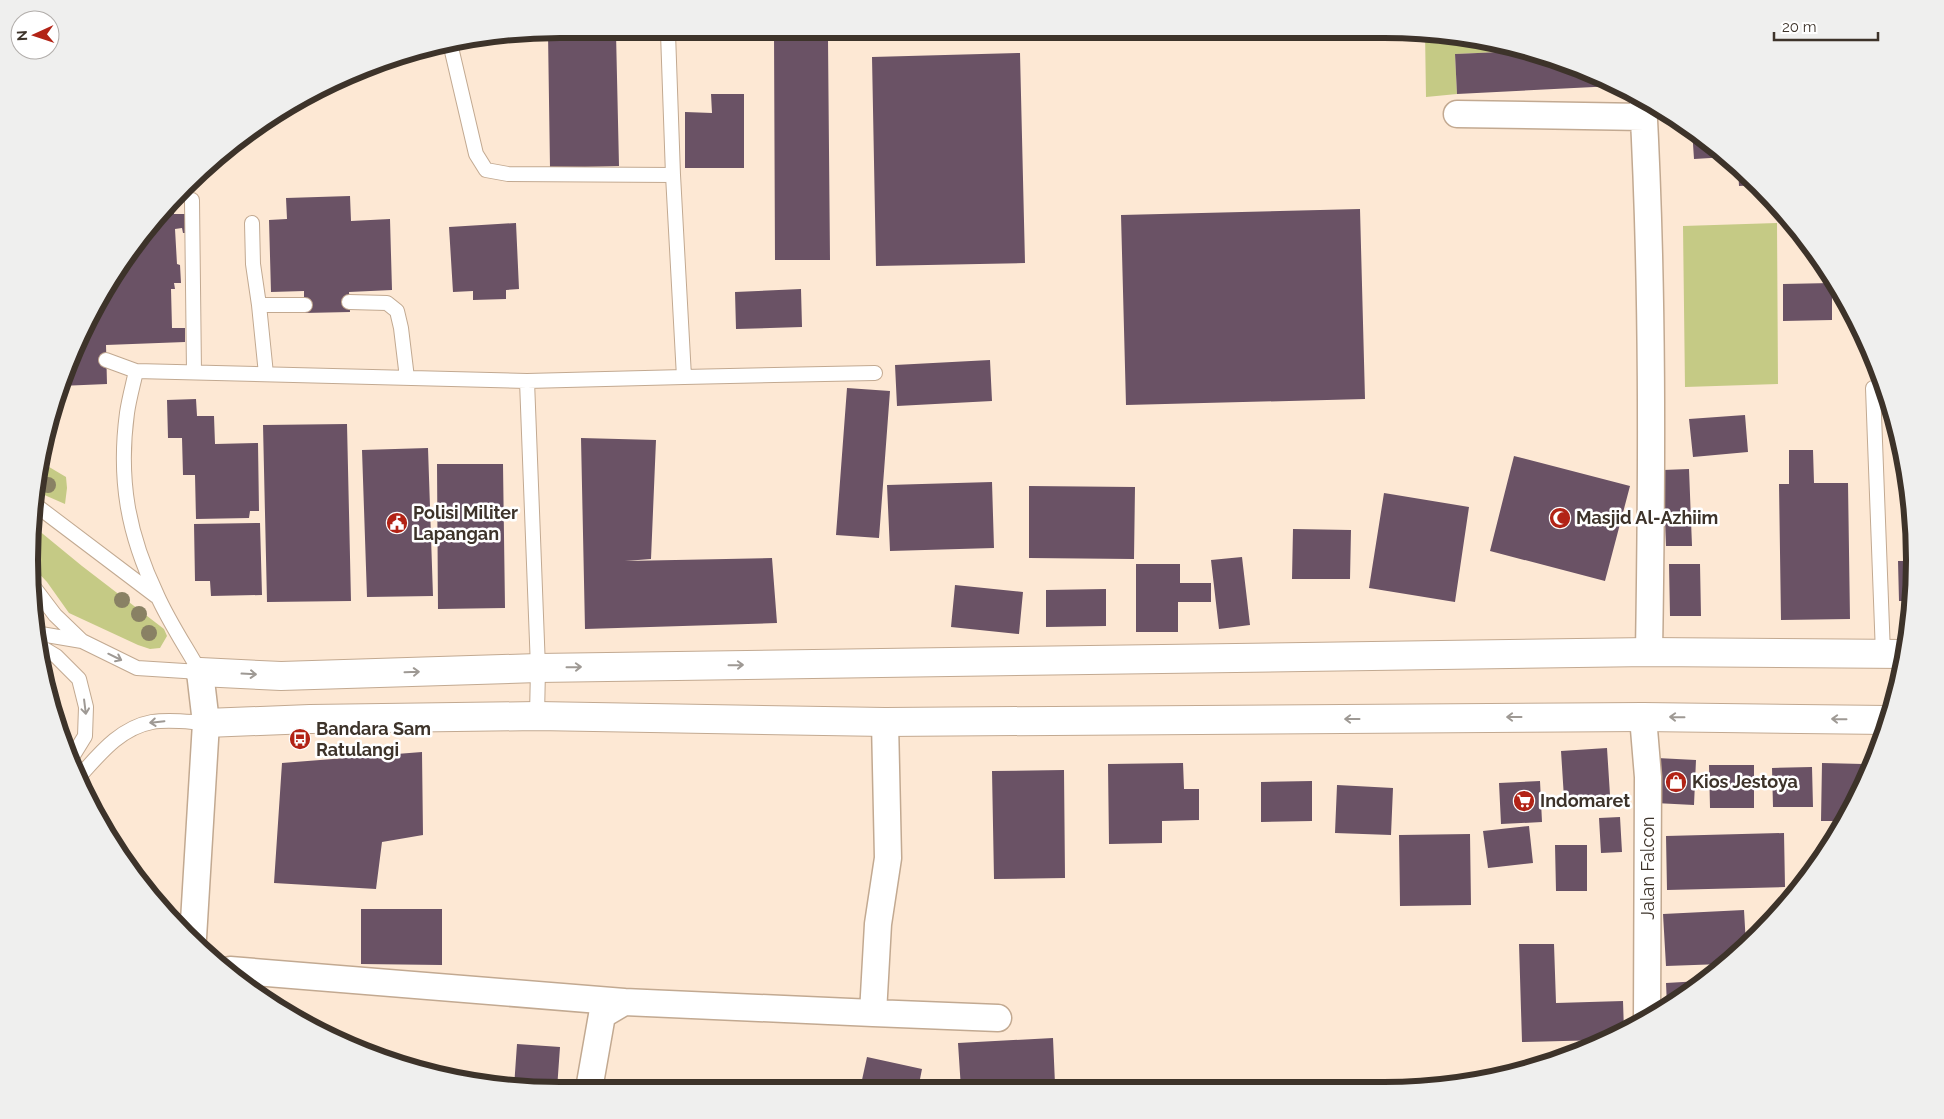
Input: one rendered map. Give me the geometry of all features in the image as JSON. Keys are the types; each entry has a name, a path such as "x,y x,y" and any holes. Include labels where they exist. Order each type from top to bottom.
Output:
{"highway":[{"path":"200,672 281,676 538,668 1649,652 1895,654"},
{"path":"206,723 310,719 537,716 885,722 1643,717 1881,720"}],"street":[{"path":"1457,114 1643,108 1648,231 1650,394 1649,652"},
{"path":"186,925 206,723 200,672"},
{"name":"Jalan Falcon","path":"1643,717 1648,777 1647,1011"},
{"path":"873,1013 878,924 888,858 885,722"},
{"path":"238,971 624,1002 998,1018"},
{"path":"590,1082 602,1015 624,1002"}],"lane":[{"path":"668,38 673,175 684,377"},
{"path":"451,49 476,154 486,170 508,174 673,175"},
{"path":"192,200 194,372"},
{"path":"252,223 253,264 266,374"},
{"path":"350,302 387,302 397,311 407,378"},
{"path":"259,305 304,305"},
{"path":"106,360 136,372 527,381 875,373"},
{"path":"136,372 127,413 124,470 127,506 134,540 157,597 200,672"},
{"path":"527,381 538,668 537,716"},
{"path":"1873,388 1895,654"},
{"path":"40,509 157,597"},
{"path":"39,594 55,615 82,641"},
{"path":"43,634 82,641 137,668 200,672"},
{"path":"46,650 56,656 79,679 86,707 85,736 75,753"},
{"path":"84,774 108,745 128,731 151,722 206,723"}],"green space":[{"path":"1425,40 1453,42 1505,52 1455,54 1457,94 1426,97"},
{"path":"1777,223 1778,384 1685,387 1683,226"},
{"path":"47,466 66,477 65,504 42,494"},
{"path":"39,531 164,629 167,636 160,648 150,649 138,645 69,613 38,573"}],"building":[{"path":"548,38 616,38 619,166 550,168"},
{"path":"774,38 897,38 828,39 830,260 775,260"},
{"path":"1505,52 1520,55 1552,65 1605,86 1457,94 1455,54"},
{"path":"1020,53 1025,263 876,266 872,57"},
{"path":"711,94 744,94 744,168 685,168 685,112 712,113"},
{"path":"1693,138 1717,158 1694,159"},
{"path":"1738,176 1749,186 1739,186"},
{"path":"350,196 351,221 390,219 392,290 349,292 350,312 304,313 304,291 271,292 269,220 287,219 286,198"},
{"path":"174,207 174,214 186,214 186,233 183,233 182,228 175,229 177,264 180,265 181,283 174,283 175,289 171,289 172,328 185,328 185,342 106,345 107,384 67,386 91,329 107,298 125,269"},
{"path":"1360,209 1365,399 1126,405 1121,215"},
{"path":"516,223 519,289 506,290 506,299 473,300 473,291 453,292 449,227"},
{"path":"1827,283 1832,291 1832,320 1783,321 1783,284"},
{"path":"801,289 802,327 736,329 735,292"},
{"path":"990,360 992,401 897,406 895,365"},
{"path":"847,388 890,391 879,538 836,535"},
{"path":"196,399 197,416 214,416 215,444 258,443 259,511 250,511 249,518 196,519 195,475 183,475 182,438 168,438 167,400"},
{"path":"1745,415 1748,452 1693,457 1689,419"},
{"path":"347,424 351,601 267,602 263,425"},
{"path":"581,438 656,440 651,559 625,561 772,558 777,623 585,629"},
{"name":"Polisi Militer Lapangan","path":"428,448 433,596 367,597 362,450"},
{"path":"1789,450 1813,450 1814,483 1848,483 1850,619 1781,620 1779,484 1789,484"},
{"name":"Masjid Al-Azhiim","path":"1514,456 1630,486 1605,581 1490,551"},
{"path":"437,464 503,464 505,608 438,609"},
{"path":"1689,469 1692,546 1666,546 1663,470"},
{"path":"992,482 994,548 890,551 887,485"},
{"path":"1029,486 1135,487 1134,559 1029,558"},
{"path":"1384,493 1469,507 1455,602 1369,588"},
{"path":"260,523 262,595 211,596 210,581 195,581 194,524"},
{"path":"1293,529 1351,530 1350,579 1292,579"},
{"path":"1242,557 1250,625 1219,629 1211,560"},
{"path":"1898,561 1906,561 1904,601 1899,601"},
{"path":"1136,564 1180,564 1180,583 1211,583 1211,602 1178,602 1178,632 1136,632"},
{"path":"1669,564 1700,564 1701,616 1670,616"},
{"path":"955,585 1023,592 1019,634 951,627"},
{"path":"1106,589 1106,626 1046,627 1046,590"},
{"path":"1607,748 1610,795 1564,798 1561,751"},
{"path":"422,752 423,835 382,842 376,889 274,883 282,763"},
{"name":"Kios Jestoya","path":"1657,758 1696,760 1694,805 1655,803"},
{"path":"1183,763 1184,789 1199,789 1199,820 1162,821 1162,843 1109,844 1108,764"},
{"path":"1822,763 1863,764 1853,790 1837,821 1821,821"},
{"path":"1709,765 1754,765 1754,808 1710,808"},
{"path":"1812,767 1813,807 1773,807 1772,768"},
{"path":"1064,770 1065,878 994,879 992,771"},
{"path":"1312,781 1312,821 1261,822 1261,782"},
{"path":"1540,781 1542,822 1501,824 1499,783"},
{"path":"1337,785 1393,788 1391,835 1335,833"},
{"path":"1620,817 1622,852 1601,853 1599,818"},
{"path":"1529,826 1533,863 1488,868 1483,831"},
{"path":"1784,833 1785,887 1667,890 1666,836"},
{"path":"1470,834 1471,905 1400,906 1399,835"},
{"path":"1555,845 1587,845 1587,891 1556,891"},
{"path":"361,909 442,909 442,965 361,964"},
{"path":"1744,910 1746,937 1714,964 1666,966 1663,914"},
{"path":"1519,944 1554,944 1556,1003 1623,1001 1624,1023 1588,1040 1522,1042"},
{"path":"1692,981 1667,999 1666,983"},
{"path":"1053,1038 1055,1082 961,1082 958,1043"},
{"path":"517,1044 560,1047 558,1082 515,1079"},
{"path":"867,1057 922,1069 919,1082 862,1082"}],"place":[{"name":"Masjid Al-Azhiim","path":"1560,518"},
{"name":"Polisi Militer Lapangan","path":"397,523"},
{"name":"Bandara Sam Ratulangi","path":"300,739"},
{"name":"Kios Jestoya","path":"1676,782"},
{"name":"Indomaret","path":"1524,801"}]}
